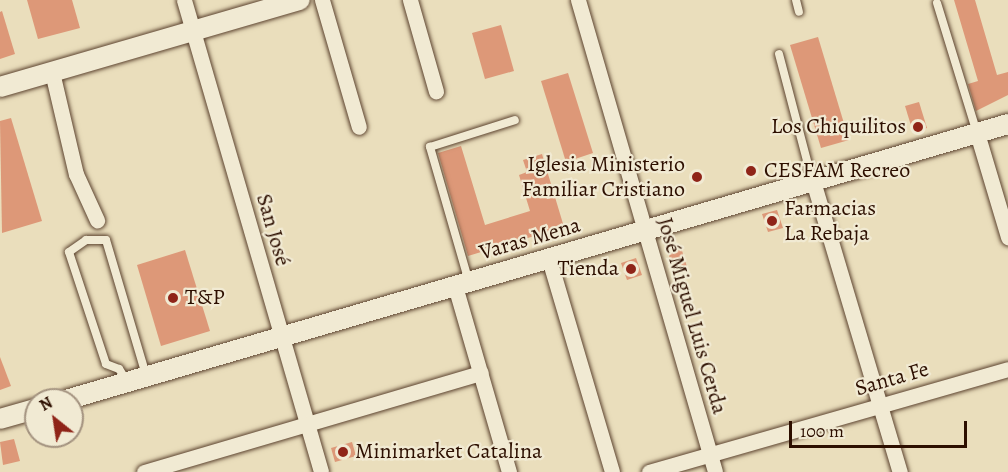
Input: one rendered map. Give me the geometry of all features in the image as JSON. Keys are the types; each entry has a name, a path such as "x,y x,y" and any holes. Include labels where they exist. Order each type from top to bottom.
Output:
{"street":[{"name":"San José","path":"184,0 321,472"},
{"path":"0,87 300,0"},
{"path":"322,0 359,128"},
{"path":"410,0 436,91"},
{"name":"José Miguel Luis Cerda","path":"578,0 715,472"},
{"path":"52,72 75,174 97,220"},
{"name":"Varas Mena","path":"84,395 1008,124"},
{"path":"977,134 1008,237"},
{"path":"813,182 900,472"},
{"path":"549,259 612,472"},
{"path":"462,284 481,373 509,472"},
{"name":"Santa Fe","path":"650,472 1008,369"},
{"path":"144,472 189,466 306,424 481,373"},
{"path":"0,419 24,412"}],"lane":[{"path":"796,0 799,12"},
{"path":"938,3 977,134"},
{"path":"779,54 813,182"},
{"path":"462,284 430,147 515,120"},
{"path":"127,382 123,372 106,364 69,252 86,240 106,240 146,377"}],"building":[{"path":"27,0 72,0 80,28 38,39"},
{"path":"954,0 975,0 997,75 1008,72 1008,95 976,111 968,84 978,81"},
{"path":"2,11 15,54 0,59 0,12"},
{"path":"501,25 514,71 485,79 472,33"},
{"path":"818,37 849,140 821,148 790,45"},
{"path":"568,73 593,153 566,162 541,81"},
{"path":"919,102 927,128 913,132 905,106"},
{"path":"11,118 42,221 2,233 0,121"},
{"path":"461,146 485,225 530,211 519,175 527,172 523,160 542,154 564,227 468,256 438,153"},
{"name":"Farmacias La Rebaja","path":"777,210 783,228 768,232 762,214"},
{"path":"680,244 688,270 675,275 667,249"},
{"name":"T&P","path":"185,250 210,331 161,346 137,265"},
{"name":"Tienda","path":"636,258 642,275 627,280 621,263"},
{"path":"0,357 11,386 0,390"},
{"path":"14,439 20,461 3,465 0,442"},
{"name":"Minimarket Catalina","path":"352,442 356,456 335,462 331,448"}],"place":[{"name":"Los Chiquilitos","path":"918,127"},
{"name":"CESFAM Recreo","path":"751,171"},
{"name":"Iglesia Ministerio Familiar Cristiano","path":"697,177"},
{"name":"Farmacias La Rebaja","path":"772,221"},
{"name":"Tienda","path":"631,269"},
{"name":"T&P","path":"173,298"},
{"name":"Minimarket Catalina","path":"343,452"}]}
